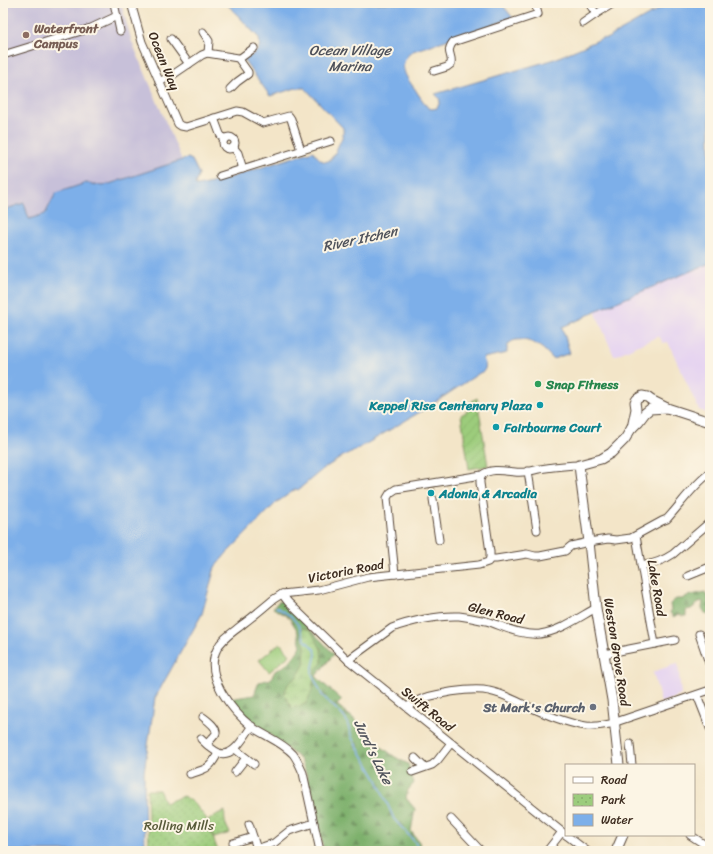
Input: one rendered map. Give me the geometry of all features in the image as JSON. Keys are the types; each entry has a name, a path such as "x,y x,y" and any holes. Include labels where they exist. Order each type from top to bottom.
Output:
{"street":[{"path":"114,3 120,31"},
{"name":"Ocean Way","path":"131,3 142,42 177,122 183,127 186,127 214,118"},
{"path":"434,71 447,67 451,64 448,51 453,42 538,14 535,3"},
{"path":"590,3 596,14"},
{"path":"583,23 614,3"},
{"path":"3,55 92,28 117,16"},
{"path":"203,32 209,41 208,53"},
{"path":"171,39 186,69"},
{"path":"159,82 186,69 203,54 208,53 239,59 254,48"},
{"path":"230,89 248,74 239,59"},
{"path":"243,169 238,153 234,147 229,149 225,148 223,143 224,140 214,118 239,112 264,123 289,116 301,150"},
{"path":"220,176 331,141"},
{"path":"395,574 386,498 390,492 396,489 431,485 482,475 491,471 528,471 566,465 579,465 601,459 611,453 639,421 649,407 647,397 642,396 636,400 635,418 631,429"},
{"path":"636,407 640,412 649,407 667,408 710,422"},
{"name":"Weston Grove Road","path":"579,465 596,608 612,700 619,763"},
{"path":"528,471 537,530"},
{"name":"Victoria Road","path":"320,851 303,773 298,762 293,754 284,746 252,726 243,718 220,690 213,666 214,656 224,640 282,594 319,590 368,577 479,565 488,562 490,559 527,554 540,556 565,551 571,546 589,542 608,539 616,540 636,536 667,519 693,489 710,473"},
{"path":"482,475 480,484 490,559"},
{"path":"433,499 440,540"},
{"path":"641,566 666,559 710,522"},
{"name":"Lake Road","path":"636,536 655,644"},
{"path":"688,576 710,567"},
{"name":"Swift Road","path":"282,594 288,602 348,660 565,834"},
{"name":"Glen Road","path":"348,660 392,628 430,618 458,616 486,621 527,633 539,634 563,627 596,608"},
{"path":"699,634 710,666"},
{"path":"604,654 675,640"},
{"path":"407,707 413,703 447,692 483,690 502,694 551,716 587,726 610,724 710,690"},
{"path":"697,695 710,728"},
{"path":"203,717 215,728 216,733 204,742 218,753 224,754 235,749 252,726"},
{"path":"412,772 437,761 451,743"},
{"path":"619,763 632,763 630,744"},
{"path":"235,749 254,764"},
{"path":"190,774 206,769 210,766 218,753"},
{"path":"235,772 246,758"},
{"path":"415,758 424,767"},
{"path":"451,819 481,851"},
{"path":"249,824 256,846 260,850 274,843 289,831 314,823"},
{"path":"547,851 565,834"},
{"name":"Swift Road","path":"568,836 587,851"},
{"path":"616,851 623,836"},
{"path":"692,836 710,848"},
{"path":"233,843 253,837"}],"shaded area":[{"path":"3,3 121,3 132,42 182,160 103,186 86,183 56,193 45,214 29,219 24,203 3,210"},
{"path":"710,263 710,414 699,410 668,342 663,343 659,336 614,356 595,311"},
{"path":"678,663 681,695 661,703 653,672"}],"green space":[{"path":"477,398 488,466 469,469 461,415 469,410 468,404"},
{"path":"705,592 710,601 710,616 705,613 702,608 703,602 701,601 691,609 686,610 686,616 679,614 673,617 670,612 670,604 672,602 676,599 682,599 687,596"},
{"path":"283,601 334,654 316,676 342,700 337,705 354,719 362,732 395,757 408,764 414,783 408,790 406,798 415,809 411,831 419,842 423,851 324,851 306,773 300,759 250,719 229,699 254,695 259,682 271,679 275,671 287,664 301,646 297,630 289,617 273,608 278,602"},
{"path":"304,628 311,631 321,649 322,663 315,670 312,690 306,704 292,708 284,694 288,684 297,677 304,665 305,647 300,631"},
{"path":"280,643 290,655 269,672 259,660"},
{"name":"Rolling Mills","path":"147,790 159,790 165,803 183,796 193,802 206,818 218,851 149,851"},
{"path":"225,811 225,822 230,833 214,838 208,820"}],"water":[{"path":"226,3 478,3 482,6 485,3 501,3 513,18 413,51 405,60 405,74 428,108 432,109 437,108 440,102 439,98 435,94 552,60 603,38 606,39 670,3 710,3 710,263 595,311 562,327 570,353 553,359 543,349 530,341 518,340 510,343 507,347 507,353 483,358 485,367 482,373 481,372 425,409 345,455 323,469 298,490 296,489 276,503 215,567 202,614 155,698 144,772 145,851 3,851 3,210 24,203 29,219 45,214 56,193 86,183 103,186 188,158 192,160 199,174 195,184 196,186 216,182 215,176 222,180 313,151 321,160 330,160 341,140 343,128 305,88 296,88 270,96 244,60 256,52 260,43 259,38"}],"waterway":[{"name":"Jurd's Lake","path":"276,607 291,616 299,626 305,640 315,650 316,654 312,674 322,695 346,719 352,738 377,780 394,819 415,842 419,851"}],"tunnel":[{"path":"432,487 433,499"}],"place":[{"name":"Waterfront Campus","path":"26,35"},
{"name":"Snap Fitness","path":"538,384"},
{"name":"Keppel Rise Centenary Plaza","path":"540,405"},
{"name":"Fairbourne Court","path":"496,427"},
{"name":"Adonia & Arcadia","path":"431,493"},
{"name":"St Mark's Church","path":"593,707"}],"water label":[{"name":"Ocean Village Marina","path":"350,58"},
{"name":"River Itchen","path":"360,239"}]}
